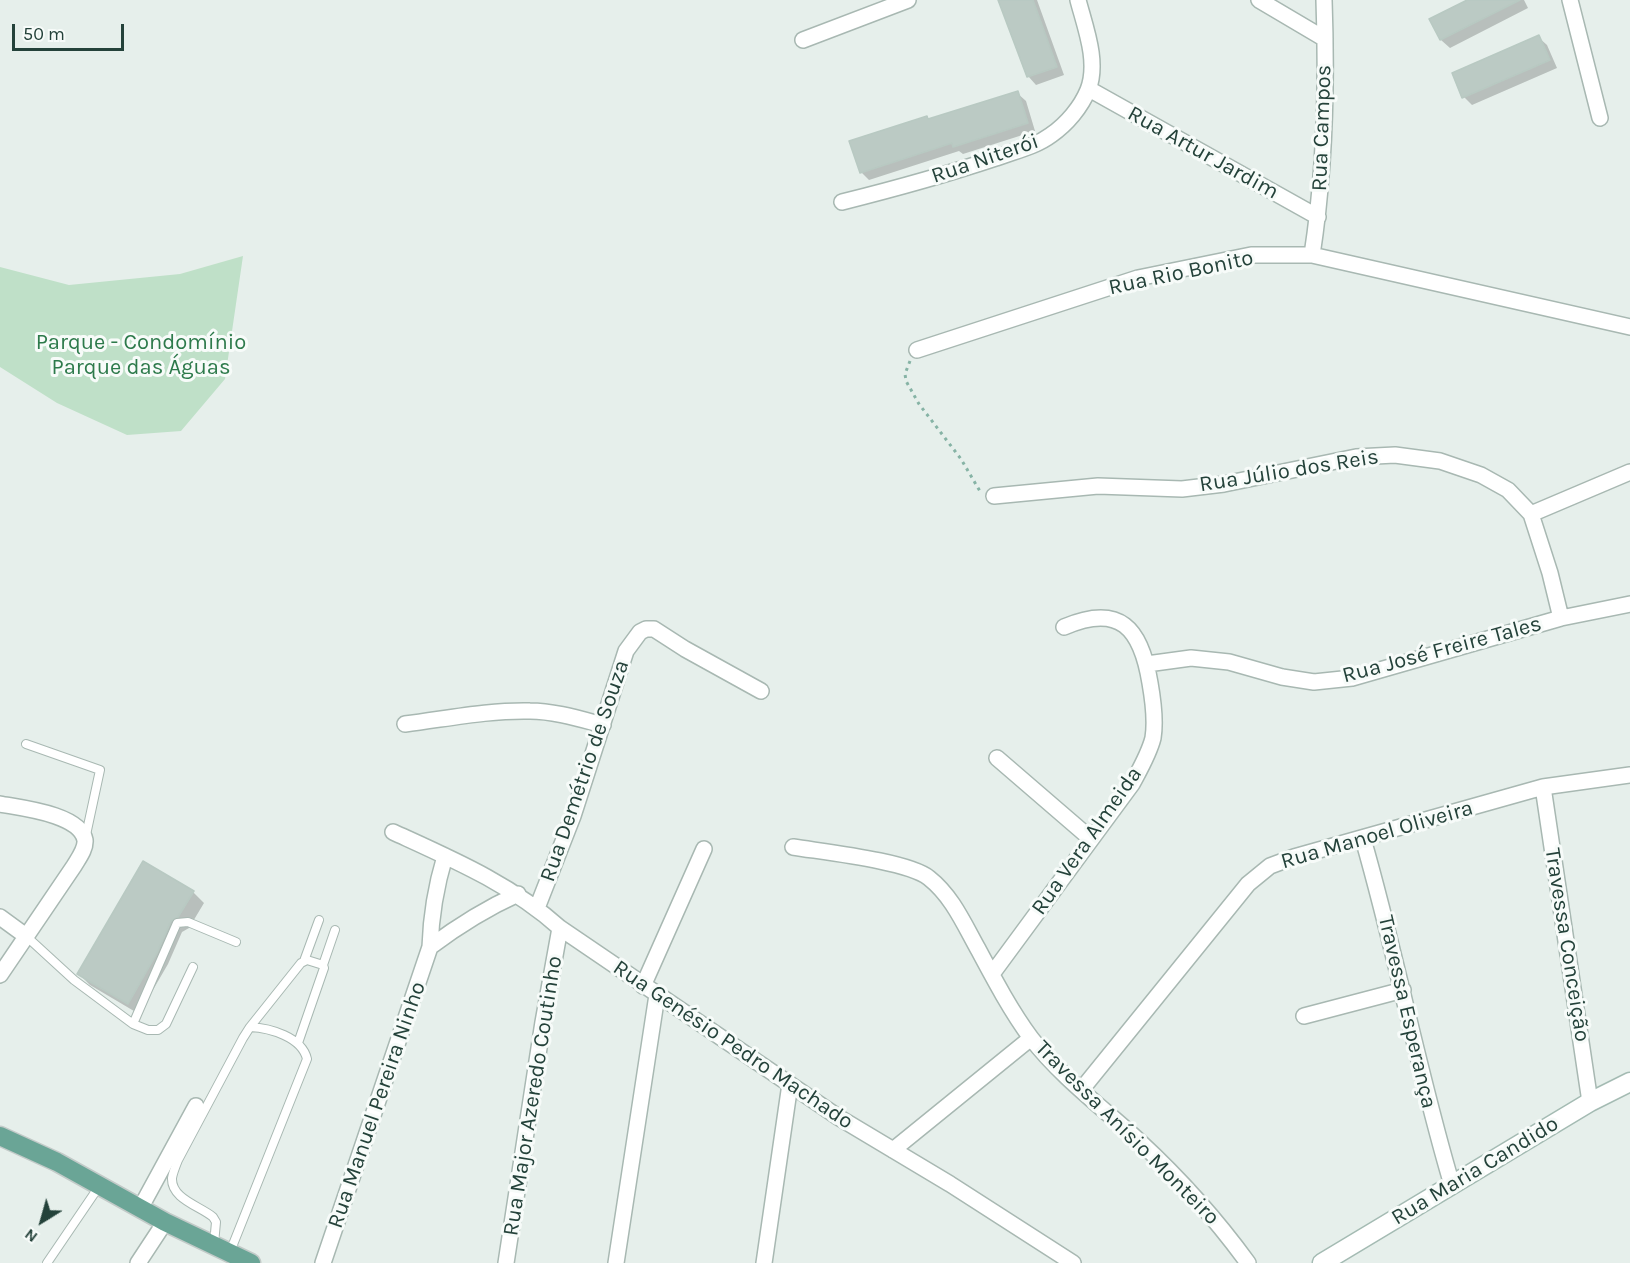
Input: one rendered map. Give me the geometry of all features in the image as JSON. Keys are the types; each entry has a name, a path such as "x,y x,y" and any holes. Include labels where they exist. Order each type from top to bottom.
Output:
{"main road":[{"path":"0,1136 101,1185 165,1222 251,1263"}],"street":[{"path":"803,40 908,0"},
{"path":"1078,0 1088,39 1092,70 1089,88"},
{"path":"1259,0 1325,39"},
{"name":"Rua Campos","path":"1312,255 1318,217 1322,163 1324,0"},
{"path":"1570,0 1600,118"},
{"name":"Rua Niterói","path":"842,202 901,187 1031,146 1050,136 1068,120 1089,88"},
{"name":"Rua Artur Jardim","path":"1089,88 1318,217"},
{"name":"Rua Rio Bonito","path":"917,350 1138,278 1251,255 1312,255 1630,327"},
{"name":"Rua Júlio dos Reis","path":"994,496 1098,486 1182,489 1224,484 1356,457 1395,454 1440,461 1481,475 1508,490 1532,514 1561,618"},
{"path":"1532,514 1630,472"},
{"name":"Rua José Freire Tales","path":"1147,664 1191,658 1229,662 1282,677 1314,682 1352,678 1561,618 1630,604"},
{"name":"Rua Vera Almeida","path":"992,974 1132,784 1153,738 1153,706 1147,664 1132,631 1119,621 1099,617 1081,620 1064,627"},
{"name":"Rua Demétrio de Souza","path":"537,908 573,816 626,651 640,632 654,629 760,691"},
{"path":"405,724 493,712 532,711 603,725"},
{"path":"997,758 1091,840"},
{"name":"Rua Manoel Oliveira","path":"1082,1089 1248,885 1270,866 1294,857 1543,787 1630,775"},
{"name":"Travessa Conceição","path":"1543,787 1590,1102"},
{"path":"0,804 59,817 74,825 85,840 84,848 74,866 0,975"},
{"name":"Rua Genésio Pedro Machado","path":"393,832 518,894 560,928 643,986 790,1084 1072,1263"},
{"name":"Travessa Esperança","path":"1363,839 1403,990 1426,1095 1452,1185"},
{"name":"Travessa Anísio Monteiro","path":"793,847 878,861 927,877 944,892 961,917 1031,1038 1057,1067 1142,1144 1199,1203 1248,1263"},
{"path":"643,986 704,849"},
{"name":"Rua Manuel Pereira Ninho","path":"323,1263 430,947 431,918 445,856"},
{"path":"430,947 477,915 518,894"},
{"path":"0,917 26,936"},
{"name":"Rua Major Azeredo Coutinho","path":"506,1263 543,1022 560,928"},
{"path":"1304,1016 1403,990"},
{"path":"616,1263 657,995"},
{"path":"893,1150 1031,1038"},
{"name":"Rua Maria Candido","path":"1322,1263 1590,1102 1630,1082"},
{"path":"764,1263 790,1084"},
{"path":"141,1207 196,1107"},
{"path":"138,1263 165,1222"}],"lane":[{"path":"26,744 100,770 85,840"},
{"path":"222,1249 213,1217 181,1197 172,1179 178,1160 250,1027 304,961 319,920"},
{"path":"133,1024 177,923 188,922 236,942"},
{"path":"298,1043 335,930"},
{"path":"26,936 74,980 133,1024 148,1030 158,1030 166,1024 193,967"},
{"path":"304,961 322,965"},
{"path":"222,1249 307,1059 298,1043 278,1034 250,1027"},
{"path":"47,1263 101,1185"}],"path":[{"path":"917,350 908,363 906,381 919,404 961,459 979,491 984,497 994,496"}],"green space":[{"name":"Parque - Condomínio Parque das Águas","path":"243,256 225,379 181,431 127,435 57,403 0,367 0,267 69,285 180,274"}],"building":[{"path":"998,0 1033,0 1057,67 1027,77"},
{"path":"1467,0 1520,0 1440,40 1429,19"},
{"path":"1539,35 1550,60 1462,98 1452,73"},
{"path":"1018,91 1028,123 953,147 952,143 860,173 849,141 927,116 928,119"},
{"path":"143,861 194,891 178,917 171,921 157,953 128,1004 77,974"}]}
